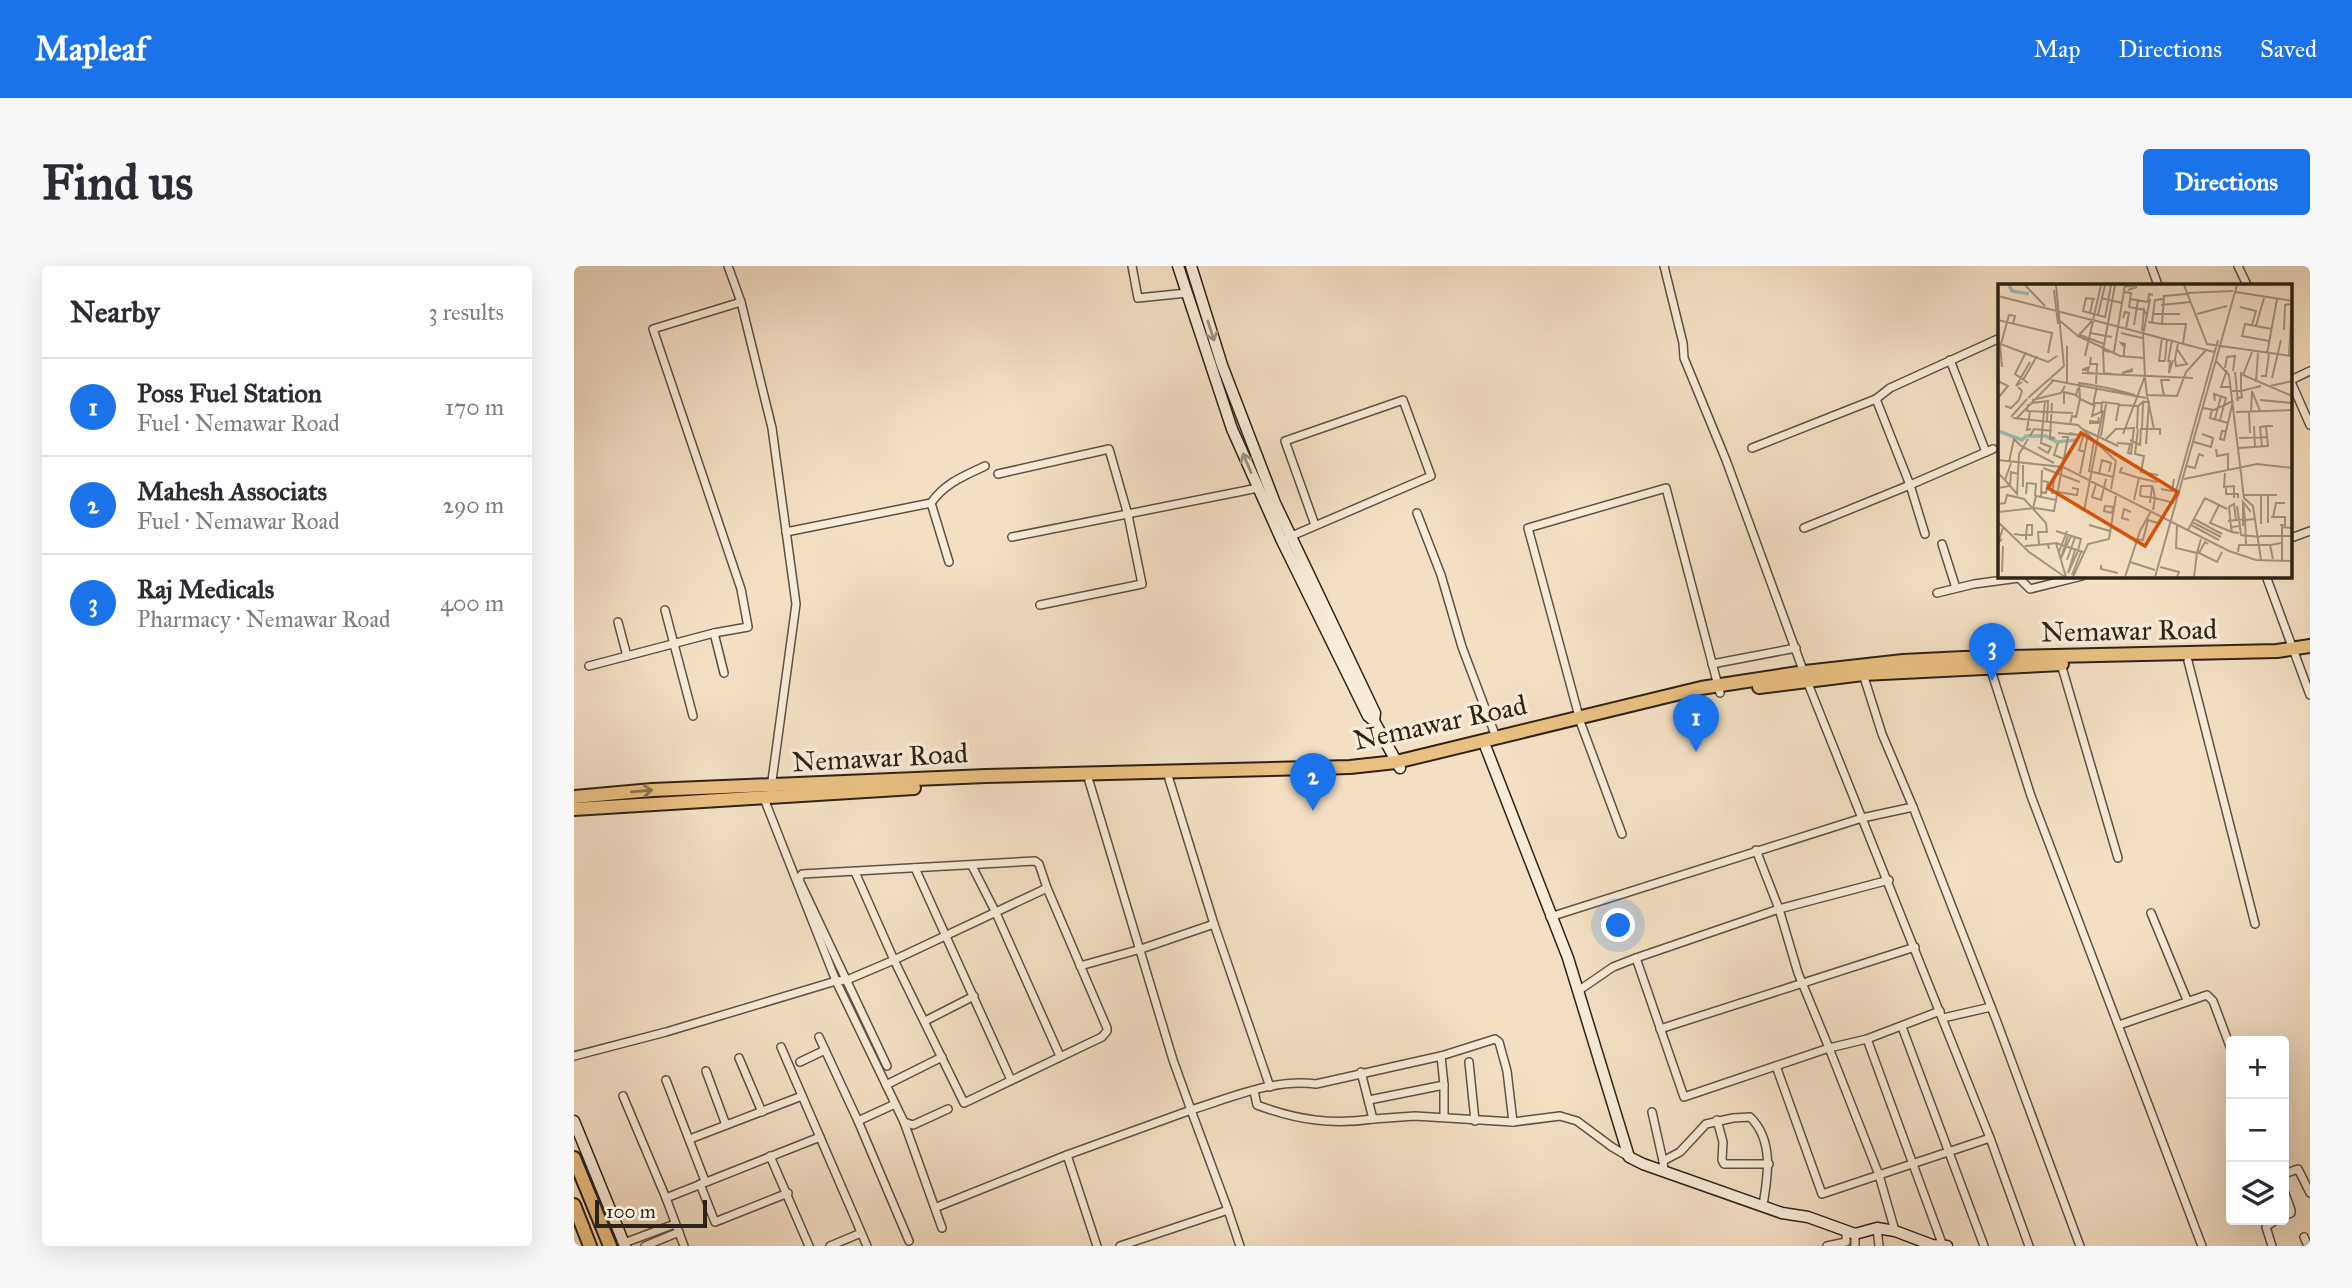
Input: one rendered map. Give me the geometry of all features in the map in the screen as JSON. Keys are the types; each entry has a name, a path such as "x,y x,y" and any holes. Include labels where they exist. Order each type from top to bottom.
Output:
{"highway":[{"name":"Nemawar Road","path":"574,808 986,776 1398,765 1496,737 1719,689 1903,661 1964,663 2238,656 2287,659 2310,646"},
{"name":"Nemawar Road","path":"1806,676 1863,674 1964,663 1990,667 2188,661 2238,656"},
{"name":"Nemawar Road","path":"574,797 652,790 768,793 986,783 1328,775 1486,748 1580,721"},
{"path":"574,1158 610,1246"},
{"path":"574,1205 590,1246"}],"street":[{"path":"728,266 741,302 772,428 796,604 768,793 836,981 904,1122 942,1228"},
{"path":"1132,266 1138,298 1187,293"},
{"path":"1178,266 1232,429 1258,488 1286,538 1368,716 1374,721 1398,765"},
{"path":"1191,266 1231,388 1286,538"},
{"path":"1664,266 1685,358 1806,676 1990,1138 2029,1246"},
{"path":"2151,266 2158,284"},
{"path":"2238,266 2247,284"},
{"path":"589,666 714,633 748,627 741,589 653,329 741,302"},
{"path":"1752,447 1876,399 1889,388 1998,339"},
{"path":"1804,528 1989,450 1950,360"},
{"path":"2292,380 2310,371"},
{"path":"2292,383 2310,425"},
{"path":"1876,399 1910,485 1925,534"},
{"path":"1286,538 1431,476 1403,400 1285,442 1315,525"},
{"path":"998,474 1109,449 1128,515 1142,584 1040,605"},
{"path":"786,532 931,503 940,490 953,480 985,466"},
{"path":"1012,537 1258,488"},
{"path":"1622,834 1580,721 1528,528 1665,488 1719,689"},
{"path":"931,503 949,562"},
{"path":"1417,513 1441,575 1459,639 1496,737"},
{"path":"2292,538 2310,531"},
{"path":"1942,544 1956,588"},
{"path":"1937,593 2019,578 2030,589 2074,578"},
{"path":"2267,578 2300,653 2310,695"},
{"path":"664,610 693,716"},
{"path":"618,622 627,656"},
{"path":"714,633 723,673"},
{"path":"1712,664 1796,648"},
{"path":"2188,661 2255,924"},
{"path":"2061,664 2118,858"},
{"path":"1990,667 2031,796 2202,1246"},
{"path":"1863,674 1882,734 1991,1007 2080,1246"},
{"path":"1486,748 1578,991 1629,1157"},
{"path":"1169,779 1214,924 1270,1087"},
{"path":"1089,781 1173,1060 1240,1246"},
{"path":"1550,917 1756,850 1862,818 1913,807"},
{"path":"1756,850 1779,909 1803,984 1879,1175 1895,1231"},
{"path":"855,872 894,960 964,1103 1102,1037 1107,1031 1039,864 1035,861 802,874 799,878 887,1066"},
{"path":"972,866 996,912 1060,1056"},
{"path":"915,868 1011,1080"},
{"path":"1578,991 1613,967 1636,958 1779,909 1889,880"},
{"path":"574,1056 847,980 1047,888"},
{"path":"2151,913 2187,1000"},
{"path":"1080,967 1214,924"},
{"path":"1660,1029 1915,947"},
{"path":"1636,958 1684,1097 1829,1048 1867,1039 1941,1015 1991,1007"},
{"path":"2119,1025 2204,994 2212,998 2226,1036"},
{"path":"925,1021 974,996"},
{"path":"1902,1027 1984,1246"},
{"path":"819,1037 909,1241"},
{"path":"1254,1091 1257,1105 1281,1114 1314,1121 1345,1123 1415,1116 1513,1122 1560,1116 1572,1118 1643,1164 1663,1165 1782,1213 1808,1217 1850,1233 1877,1228 1895,1231 1922,1244 1945,1246 1867,1039"},
{"path":"937,1207 1067,1155 1191,1110 1254,1091 1300,1081 1316,1084 1441,1056 1497,1040 1507,1071 1513,1122"},
{"path":"781,1047 867,1246"},
{"path":"800,1062 825,1050"},
{"path":"886,1085 942,1056"},
{"path":"1441,1056 1444,1117"},
{"path":"739,1058 762,1112"},
{"path":"1469,1062 1475,1121"},
{"path":"1776,1066 1822,1194 1990,1138"},
{"path":"706,1071 726,1125"},
{"path":"1361,1072 1373,1119"},
{"path":"666,1080 690,1139 716,1223 788,1193"},
{"path":"1369,1100 1444,1085"},
{"path":"690,1139 802,1096"},
{"path":"623,1097 684,1246"},
{"path":"858,1121 895,1104"},
{"path":"904,1122 913,1125 948,1110"},
{"path":"1652,1112 1663,1165"},
{"path":"1663,1165 1687,1145 1701,1127 1717,1120 1748,1116 1752,1118 1765,1146 1769,1164 1763,1205"},
{"path":"1717,1120 1723,1142 1724,1164 1769,1164"},
{"path":"574,1121 625,1245 676,1224"},
{"path":"666,1198 820,1137"},
{"path":"1067,1155 1097,1246"},
{"path":"770,1156 809,1246"},
{"path":"2289,1172 2298,1169 2310,1193"},
{"path":"1120,1246 1228,1210"},
{"path":"2269,1225 2266,1227 2272,1246"},
{"path":"1877,1228 1878,1246"},
{"path":"645,1246 679,1232"},
{"path":"1829,1246 1846,1242 1850,1233"},
{"path":"1850,1233 1856,1246"},
{"path":"830,1246 861,1234"},
{"path":"2304,1237 2308,1246"}],"place":[{"name":"Raj Medicals","path":"1992,681"},
{"name":"Poss Fuel Station","path":"1696,752"},
{"name":"Mahesh Associats","path":"1313,811"}]}
